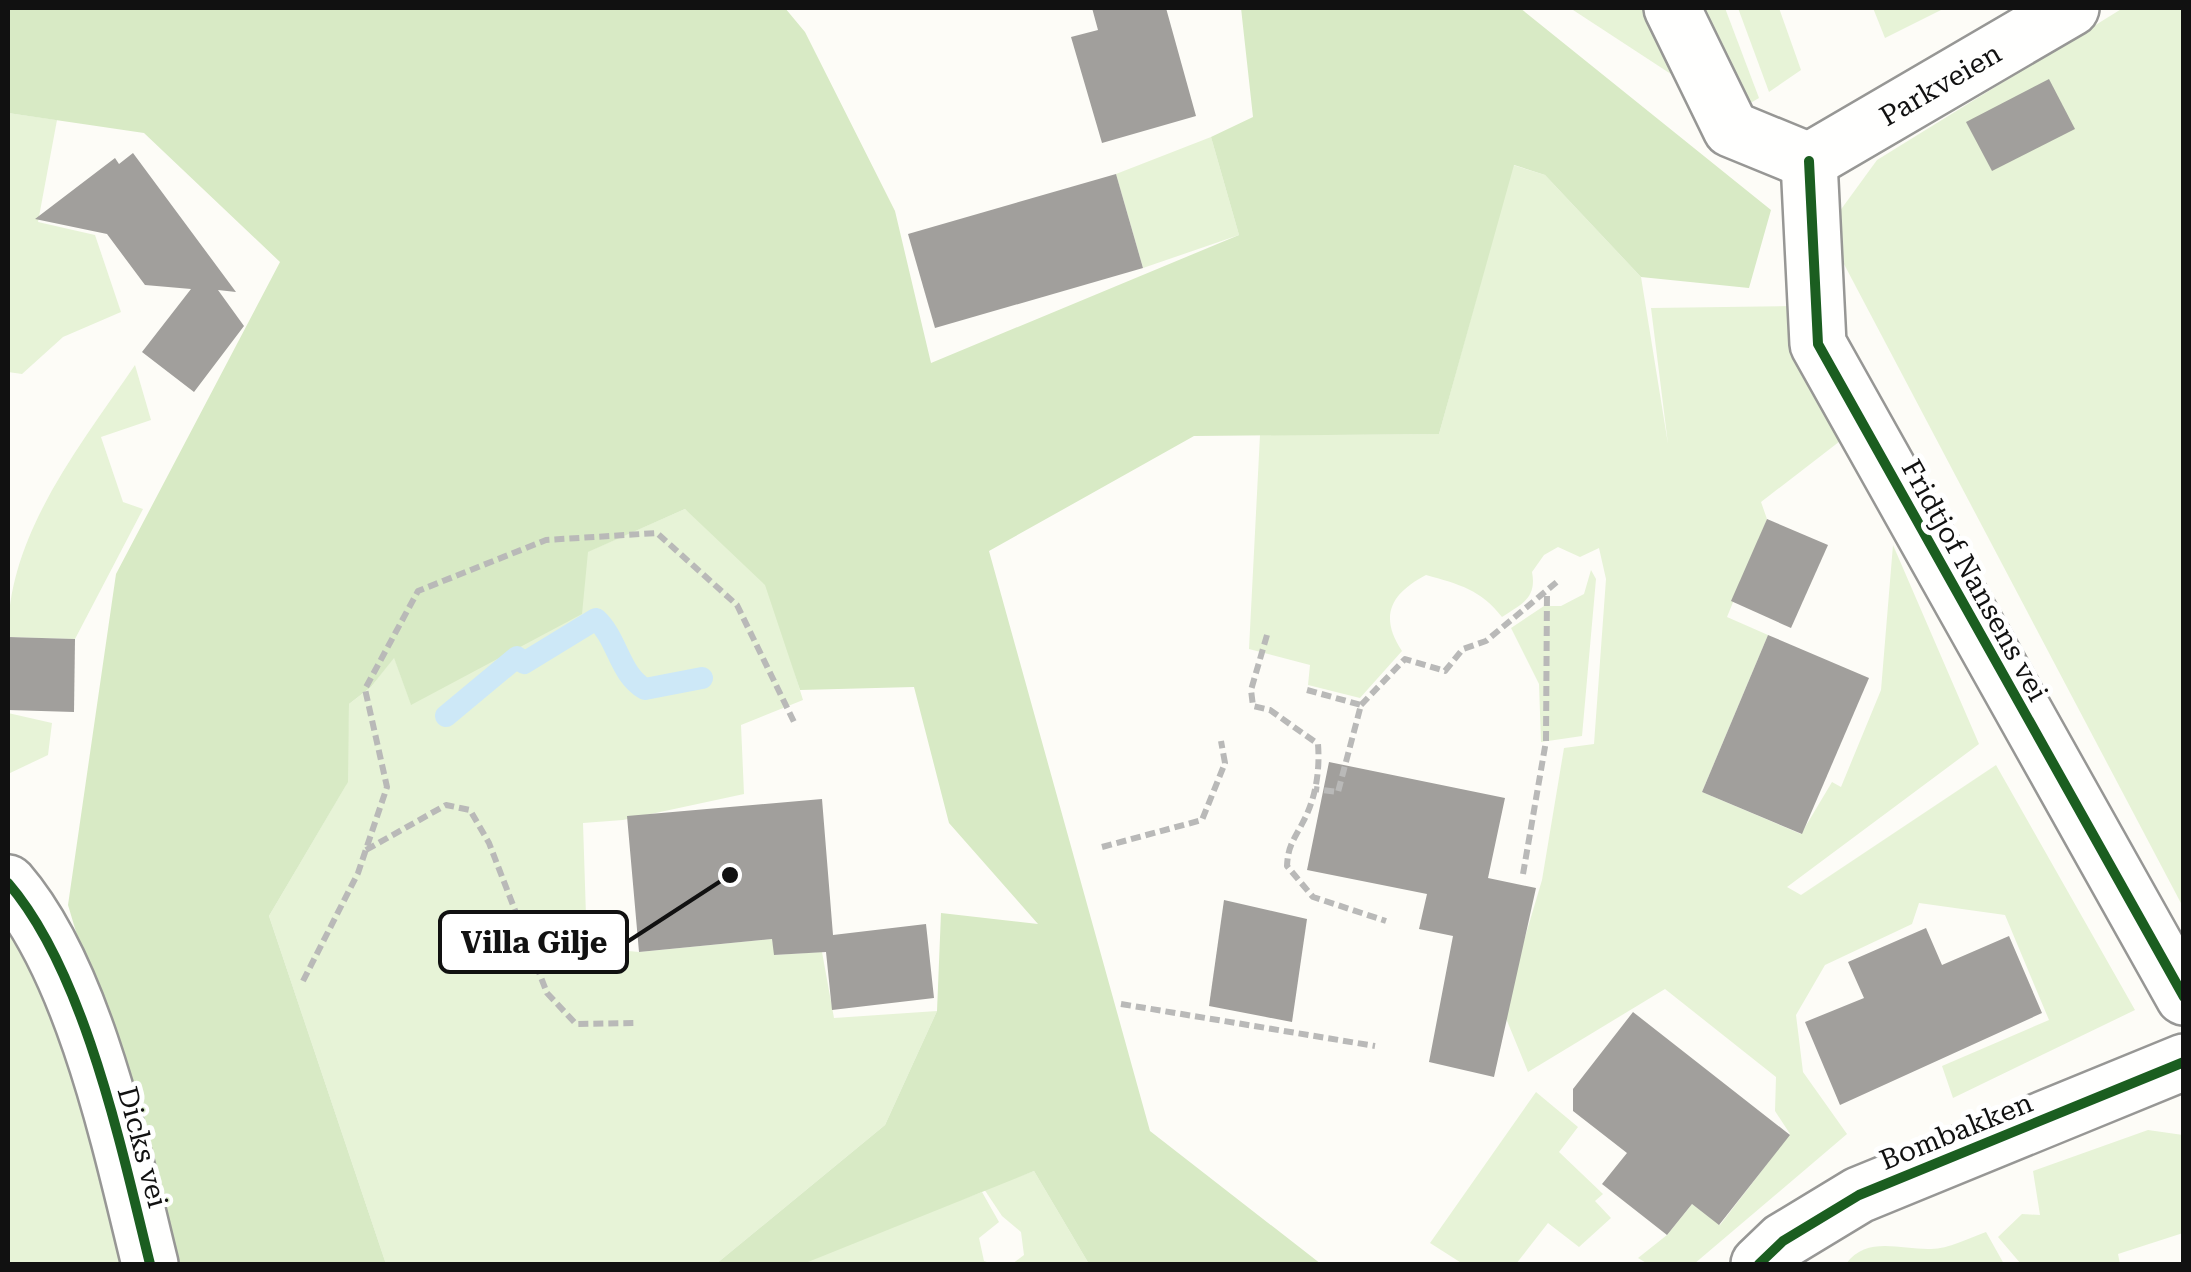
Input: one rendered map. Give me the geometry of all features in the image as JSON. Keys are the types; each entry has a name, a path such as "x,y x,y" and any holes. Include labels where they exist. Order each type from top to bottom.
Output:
{"street":[{"path":"1672,8 1731,129 1808,161"},
{"name":"Parkveien","path":"1808,161 2070,8"},
{"name":"Fridtjof Nansens vei","path":"1808,161 1818,344 2184,997"},
{"name":"Dicks vei","path":"8,883 44,934 108,1093 150,1264"},
{"name":"Bombakken","path":"1759,1264 1784,1241 1860,1195 2184,1062"}],"path":[{"path":"303,981 366,850 387,787 365,689 418,590 546,540 657,533 737,604 796,726"},
{"path":"1314,789 1338,792 1361,705 1405,659 1445,672 1463,648 1486,641 1558,581"},
{"path":"1523,874 1546,741 1548,591"},
{"path":"1267,635 1251,690 1253,706 1270,710 1318,744 1320,770 1303,823 1289,840 1286,866 1314,896 1386,920"},
{"path":"1307,690 1361,705"},
{"path":"1102,847 1202,820 1225,764 1221,740"},
{"path":"366,850 446,804 470,810 489,843 547,993 576,1024 636,1023"},
{"path":"1122,1004 1375,1046"}],"green space":[{"path":"8,8 785,8 805,32 895,211 931,363 1239,235 1211,137 1253,117 1241,8 1520,8 1771,210 1749,288 1641,277 1545,175 1514,165 1439,434 1194,436 989,551 1150,1131 1321,1264 1089,1264 1034,1171 803,1264 716,1264 885,1125 937,1011 941,913 1038,924 949,823 914,687 800,690 765,585 685,509 588,552 582,614 411,705 394,658 371,687 349,704 348,782 269,916 386,1264 175,1264 68,905 116,574 280,262 144,133 8,113"},
{"path":"1570,8 1643,8 1677,78"},
{"path":"1686,8 1725,8 1759,98 1735,112"},
{"path":"1738,8 1779,8 1801,70 1769,92"},
{"path":"1873,8 1945,8 1885,38"},
{"path":"2123,8 2183,8 2183,907 1826,230 1877,160"},
{"path":"8,113 57,120 38,222 95,235 121,312 63,337 22,374 8,372"},
{"path":"1211,137 1239,235 1143,268 1116,174"},
{"path":"1513,165 1545,175 1641,277 1668,444 1651,308 1793,306 1844,438 1761,502 1767,519 1727,617 1768,635 1702,792 1801,834 1832,782 1841,787 1881,690 1893,545 1979,744 1787,887 1801,895 1996,765 2135,1010 1953,1098 1942,1066 2049,1020 2005,915 1919,903 1912,924 1825,965 1796,1015 1803,1072 1847,1134 1694,1264 1648,1264 1638,1258 1667,1235 1692,1204 1720,1225 1790,1134 1775,1111 1776,1077 1665,989 1528,1072 1503,1011 1542,880 1564,748 1594,744 1606,579 1599,548 1580,557 1558,547 1544,555 1532,572 1530,594 1502,617 1486,600 1459,585 1426,575 1414,582 1397,597 1390,616 1402,651 1360,698 1308,685 1310,665 1249,649 1260,435 1439,434"},
{"path":"135,365 151,420 101,437 123,502 143,509 75,639 8,637 11,599 33,527 70,460"},
{"path":"685,509 762,567 803,700 741,725 744,794 623,820 583,823 587,947 639,952 772,939 775,955 822,952 834,1018 937,1011 885,1125 716,1264 386,1264 269,916 346,785 349,704 371,687 394,657 411,704 587,552"},
{"path":"1591,570 1596,579 1582,736 1541,742 1539,684 1511,628 1544,606 1561,606 1584,594"},
{"path":"8,713 52,723 48,755 8,774"},
{"path":"8,911 50,996 124,1264 8,1264"},
{"path":"1536,1092 1578,1127 1559,1152 1603,1194 1595,1201 1611,1218 1579,1247 1548,1223 1516,1264 1463,1264 1430,1243"},
{"path":"2148,1130 2183,1135 2183,1233 2118,1254 2120,1264 2021,1264 1998,1237 2022,1214 2040,1215 2033,1171"},
{"path":"1034,1171 1089,1264 1012,1264 1024,1255 1021,1232 1002,1216 984,1189"},
{"path":"982,1192 999,1222 979,1238 984,1261 993,1264 786,1264"},
{"path":"1986,1232 2004,1264 1846,1264 1854,1255 1874,1247 1938,1249"}],"building":[{"path":"1092,8 1166,8 1196,116 1102,143 1071,37 1098,30"},
{"path":"2049,79 2075,129 1992,171 1966,122"},
{"path":"133,153 236,292 218,290 244,326 194,392 142,352 191,289 145,285 107,234 35,219 115,158 119,164"},
{"path":"1116,174 1143,268 935,328 908,234"},
{"path":"1767,519 1828,545 1791,628 1731,601"},
{"path":"1768,635 1869,678 1802,834 1702,792"},
{"path":"8,637 75,639 74,712 8,710"},
{"path":"1329,762 1505,798 1488,878 1536,888 1494,1077 1429,1062 1453,936 1419,929 1427,894 1307,870"},
{"path":"822,799 833,935 926,924 934,998 832,1010 826,952 774,955 772,939 639,952 627,816"},
{"path":"1224,900 1307,919 1292,1022 1209,1006"},
{"path":"1926,928 1942,965 2009,936 2042,1013 1840,1105 1805,1022 1864,998 1848,962"},
{"path":"1633,1012 1790,1135 1719,1225 1692,1204 1667,1235 1602,1184 1627,1153 1573,1111 1573,1089"}],"waterway":[{"path":"446,716 517,657 524,663 596,619 629,675 645,689 702,678"}],"cycle path":[{"path":"1809,161 1818,344 2184,997"},
{"path":"8,883 35,920 79,1013 113,1117 150,1264"},
{"path":"1759,1264 1783,1241 1859,1195 2184,1062"}],"place":[{"name":"Villa Gilje","path":"730,875"}]}
